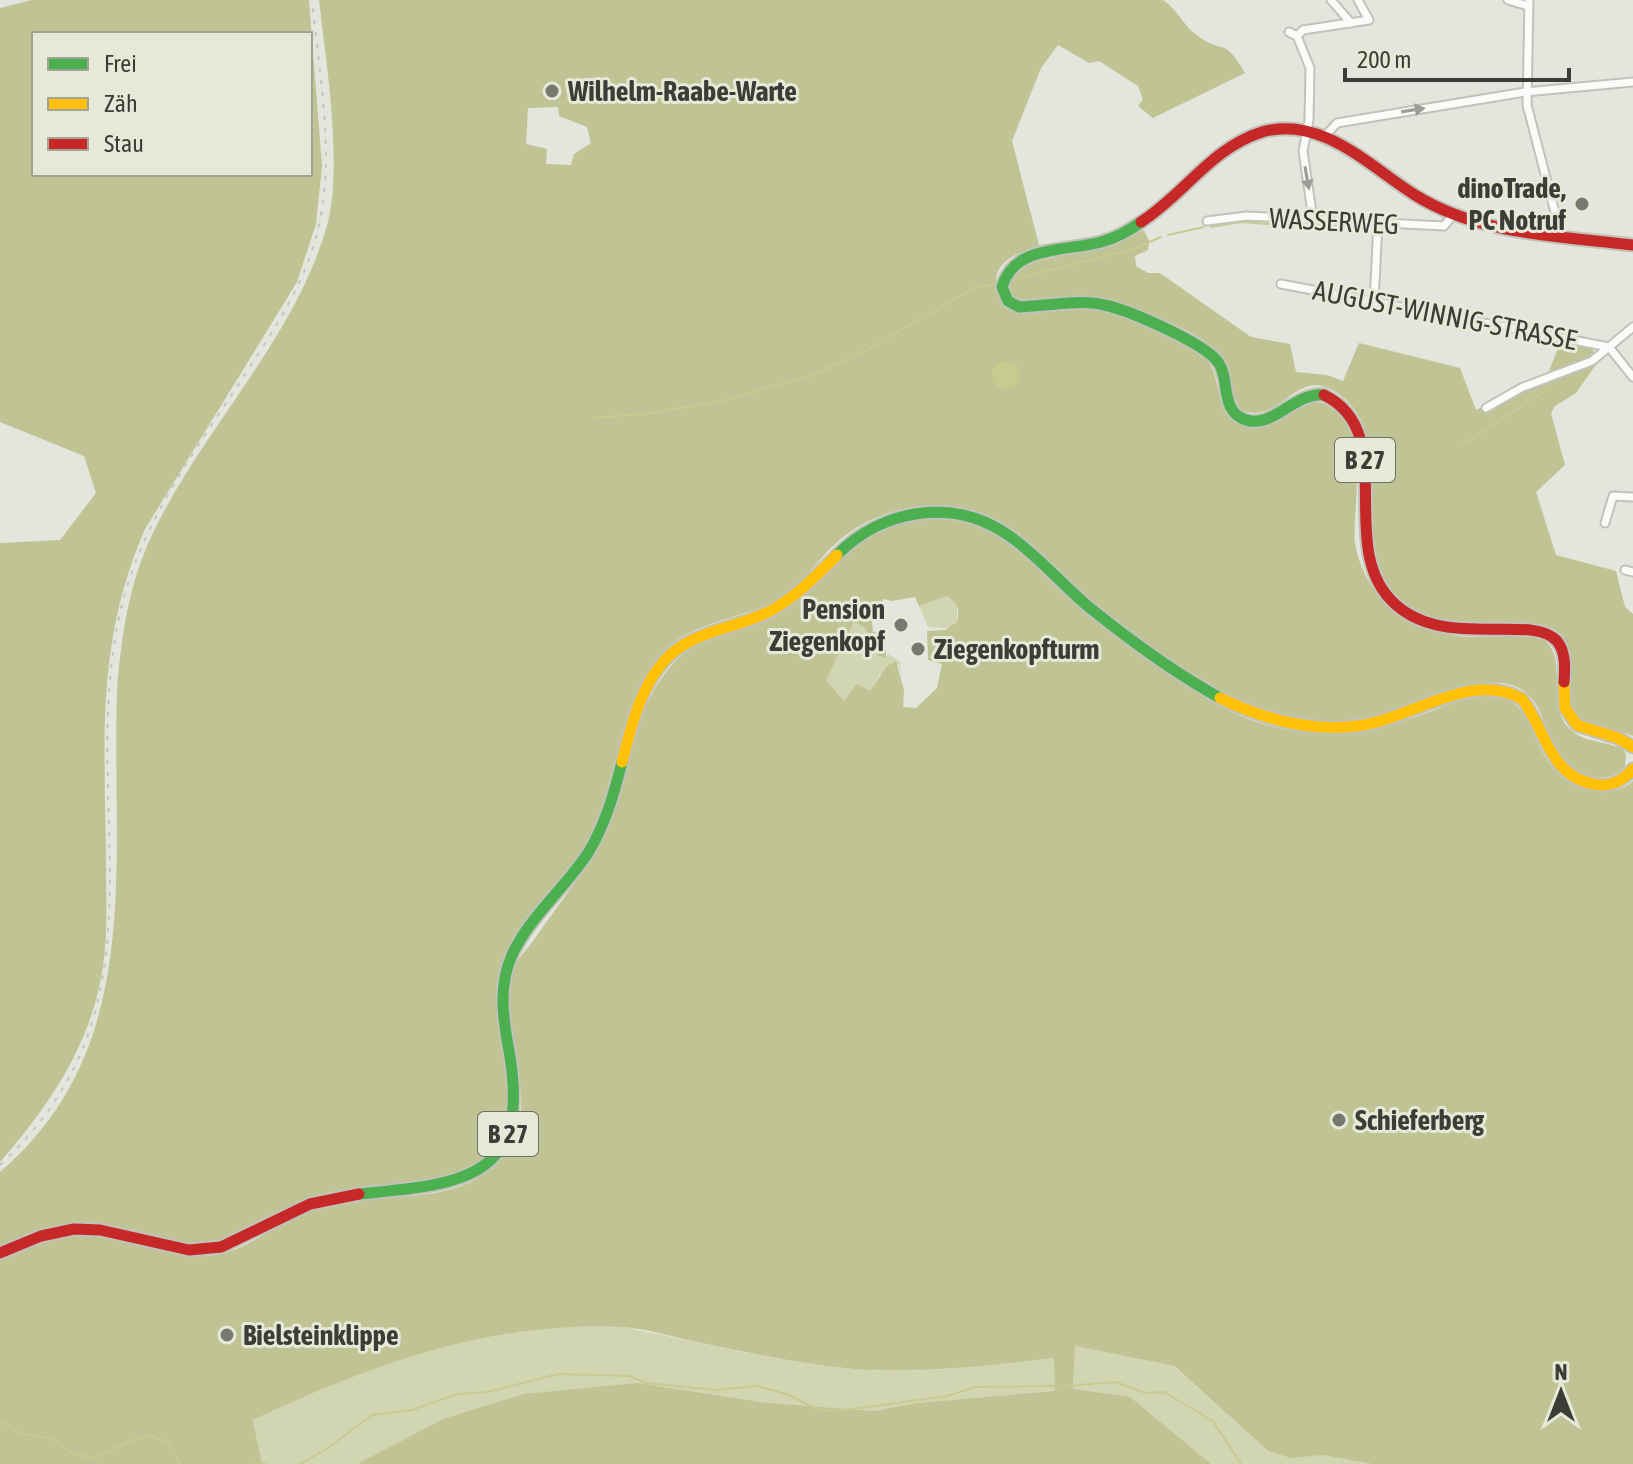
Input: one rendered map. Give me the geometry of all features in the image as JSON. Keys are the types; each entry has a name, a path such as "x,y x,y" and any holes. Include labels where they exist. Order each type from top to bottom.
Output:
{"main road":[{"name":"B 27","path":"1633,245 1454,214 1418,197 1325,136 1307,129 1275,129 1235,143 1206,164 1153,217 1105,241 1021,259 1005,275 1003,293 1011,304 1022,308 1082,303 1113,306 1188,339 1215,358 1224,376 1230,408 1249,421 1269,420 1311,393 1336,402 1351,420 1364,452 1363,543 1371,570 1387,597 1410,617 1439,628 1468,632 1530,629 1550,635 1564,655 1563,694 1571,719 1585,732 1623,739 1633,747"},
{"name":"B 27","path":"0,1253 45,1234 80,1228 183,1249 212,1249 251,1237 297,1209 322,1199 440,1186 464,1178 484,1166 506,1139 517,1107 502,1007 508,963 523,936 572,877 598,836 615,795 640,702 651,679 667,659 689,641 783,604 852,538 889,519 936,512 972,517 998,527 1022,543 1068,589 1121,630 1206,689 1261,717 1307,727 1353,727 1386,721 1465,693 1507,690 1527,703 1549,754 1575,777 1591,784 1609,785 1626,778 1633,769"}],"street":[{"path":"1331,0 1351,23"},
{"path":"1313,219 1303,151 1310,68 1293,34 1369,20 1358,0"},
{"path":"1508,0 1528,3 1525,92 1557,220 1556,234"},
{"path":"1325,136 1337,123 1525,92 1633,82"},
{"name":"WASSERWEG","path":"1207,221 1246,216 1444,226 1454,214"},
{"path":"1374,302 1378,223"},
{"name":"AUGUST-WINNIG-STRASSE","path":"1281,284 1609,347"},
{"path":"1486,408 1521,388 1592,361 1633,327"},
{"path":"1609,347 1633,377"},
{"path":"1605,523 1613,496 1633,497"}],"shaded area":[{"path":"32,0 309,0 312,32 32,32 32,176 312,176 312,38 322,166 316,224 297,282 145,529 129,571 110,653 106,693 106,928 97,994 79,1047 66,1072 36,1118 0,1162 0,543 60,540 96,493 84,456 0,422 0,8"},
{"path":"319,0 1163,0 1193,32 1207,42 1228,50 1245,73 1153,118 1138,106 1143,99 1138,86 1099,61 1089,63 1058,45 1041,68 1012,141 1039,245 1078,242 1026,251 1004,263 996,286 1000,300 1019,313 1086,307 1107,309 1169,334 1191,346 1211,365 1224,410 1239,424 1250,427 1268,425 1310,402 1331,406 1345,419 1353,437 1357,483 1355,544 1361,566 1384,601 1417,625 1437,632 1480,637 1527,634 1540,638 1550,646 1555,656 1557,695 1563,720 1578,735 1623,749 1625,767 1603,777 1577,772 1556,750 1530,697 1519,688 1503,683 1467,686 1393,713 1364,720 1311,721 1271,714 1223,692 1145,642 1078,590 1019,534 991,517 937,505 898,510 862,524 846,535 800,582 778,599 701,628 672,643 648,672 631,712 607,796 594,829 564,878 509,952 506,1051 509,1116 497,1143 478,1165 460,1175 425,1184 352,1189 317,1196 217,1243 186,1245 111,1227 81,1224 50,1229 0,1247 0,1172 47,1122 79,1068 100,1010 111,949 116,885 117,691 124,630 138,571 173,494 292,309 326,229 331,205 334,147","holes":["558,107 559,116 587,127 591,143 574,154 571,165 546,164 547,149 526,144 528,108"]},
{"path":"1144,230 1149,241 1148,250 1135,256 1136,266 1148,273 1160,273 1251,337 1290,344 1296,372 1327,375 1343,381 1359,343 1460,368 1476,410 1547,376 1561,341 1592,347 1597,363 1576,393 1555,406 1551,413 1565,465 1536,492 1556,555 1616,571 1625,607 1633,614 1633,736 1592,728 1581,722 1571,699 1568,647 1563,637 1552,628 1532,624 1458,624 1426,617 1411,609 1385,584 1374,562 1370,537 1370,458 1366,433 1355,411 1336,392 1322,386 1311,386 1269,409 1257,413 1244,411 1235,401 1226,361 1207,342 1193,334 1118,302 1091,299 1032,302 1011,294 1009,284 1013,274 1025,264 1102,247"},
{"path":"1006,361 1016,365 1020,375 1016,385 1006,389 996,385 992,375 996,365"},
{"path":"920,519 970,524 1007,542 1074,602 1187,684 1217,704 1250,720 1319,733 1366,730 1457,702 1493,697 1516,705 1525,716 1547,760 1573,784 1609,791 1633,781 1633,1464 1372,1464 1322,1455 1291,1458 1268,1451 1174,1366 1075,1346 1073,1389 1130,1397 1211,1464 357,1464 443,1419 524,1394 637,1383 760,1402 874,1411 916,1403 1055,1391 1054,1358 929,1370 854,1369 773,1357 648,1331 621,1327 572,1327 477,1339 431,1351 341,1381 297,1400 253,1420 262,1464 0,1464 0,1258 48,1239 78,1234 111,1237 174,1254 207,1256 224,1253 253,1241 309,1209 325,1204 415,1196 459,1187 479,1178 496,1164 512,1143 520,1120 519,1075 508,1004 511,973 603,838 613,817 639,726 657,684 671,666 695,647 781,613 863,541 904,522","holes":["947,596 957,607 957,622 945,630 927,631 928,660 942,664 937,688 916,708 903,707 904,690 896,661 887,666 870,691 857,684 844,701 826,680 854,622 865,628 878,656 886,658 886,650 882,649 877,632 873,632 871,614 884,599 892,601 915,597 919,606"]},
{"path":"947,596 957,603 957,622 949,628 928,627 919,606"},
{"path":"854,621 865,628 878,656 886,658 888,654 900,662 902,677 899,664 879,675 870,692 844,701 826,680"},
{"path":"623,1327 766,1356 878,1371 929,1370 1055,1357 1055,1391 916,1403 874,1411 760,1402 443,1419 357,1464 262,1464 253,1420 383,1365 450,1344 519,1330"},
{"path":"1075,1346 1173,1366 1268,1451 1291,1457 1322,1455 1372,1464 1211,1464 1073,1389"}],"waterway":[{"path":"1211,227 1241,222 1333,229"},
{"path":"1168,235 1204,227"},
{"path":"1014,279 1136,248 1161,237"},
{"path":"593,418 645,414 722,401 812,375 865,351 974,288 991,285"},
{"path":"1462,445 1550,388"},
{"path":"300,1464 325,1450 372,1415 412,1410 458,1394 487,1392 558,1374 629,1376 646,1383 715,1390 757,1386 786,1394 819,1410 838,1411 947,1396 975,1387 1058,1386"},
{"path":"1067,1386 1116,1382 1145,1393 1164,1392 1213,1421 1241,1464"},
{"path":"0,1421 22,1434 50,1438 73,1454 95,1458 129,1441 150,1435 166,1441 181,1464"},
{"path":"252,1464 267,1464"}],"railway":[{"path":"0,1165 54,1103 87,1038 104,971 110,902 109,687 120,613 129,581 171,489 278,322 314,246 324,197 326,141 312,0"}],"traffic: fast":[{"path":"1141,222 1106,240 1043,252 1018,263 1002,287 1008,301 1019,307 1095,303 1165,328 1198,346 1218,362 1232,410 1246,420 1266,419 1304,398 1324,395"},
{"path":"837,555 855,539 896,518 942,512 987,523 1019,543 1121,632 1169,667 1220,698"},
{"path":"359,1194 430,1186 458,1178 482,1167 499,1150 510,1126 513,1094 503,1003 508,967 528,928 588,853 608,809 622,762"}],"traffic: slow":[{"path":"622,762 643,695 665,660 688,642 770,611 805,586 837,555"},
{"path":"1564,682 1565,708 1577,725 1618,738 1633,747"},
{"path":"1220,698 1286,722 1339,727 1377,722 1461,693 1502,691 1522,699 1550,750 1578,779 1599,785 1610,784 1633,769"}],"traffic: jam":[{"path":"1141,222 1228,149 1262,132 1284,129 1304,131 1343,146 1415,195 1466,218 1521,232 1633,245"},
{"path":"1324,395 1347,413 1359,436 1364,463 1369,553 1377,580 1395,604 1415,618 1438,625 1545,633 1557,641 1562,650 1564,682"},
{"path":"0,1253 41,1236 74,1229 100,1230 189,1250 221,1247 310,1204 359,1194"}],"place":[{"name":"Wilhelm-Raabe-Warte","path":"552,91"},
{"name":"dinoTrade, PC Notruf","path":"1582,204"},
{"name":"Pension Ziegenkopf","path":"901,625"},
{"name":"Ziegenkopfturm","path":"918,649"},
{"name":"Schieferberg","path":"1339,1120"},
{"name":"Bielsteinklippe","path":"227,1335"}]}
